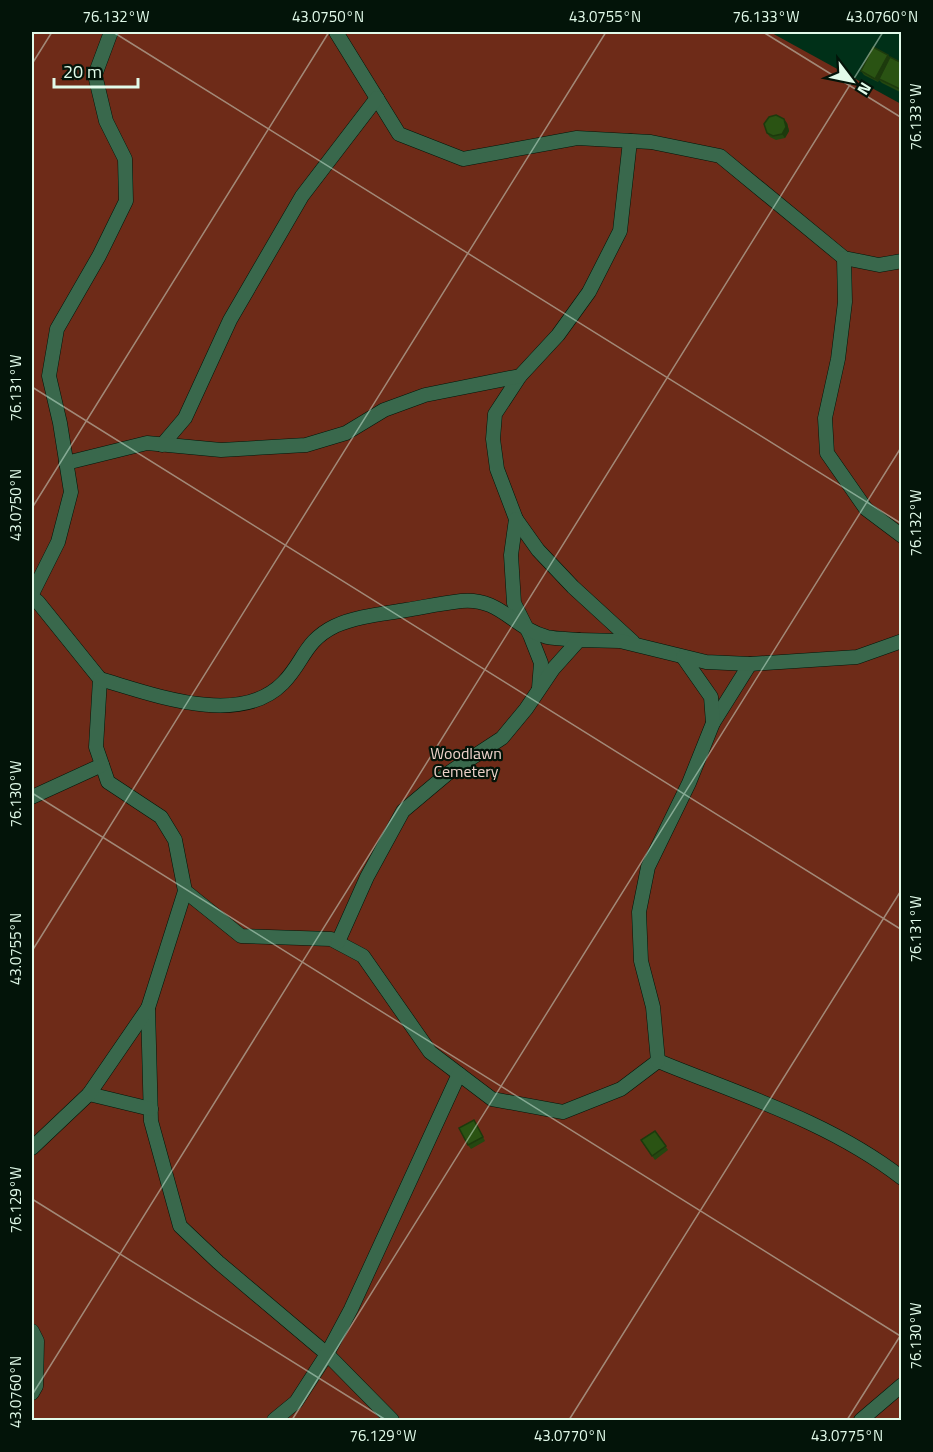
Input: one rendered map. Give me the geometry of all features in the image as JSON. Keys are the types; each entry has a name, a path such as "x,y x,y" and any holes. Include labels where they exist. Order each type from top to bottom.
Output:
{"lane":[{"path":"111,32 95,75 106,121 125,159 126,201 99,256 57,329 49,376 71,492 58,542 32,596 100,679 207,706 247,702 266,695 284,683 310,643 335,626 371,616 462,601 486,601 526,627 546,636 620,641 706,662 750,664 857,657 902,641"},
{"path":"336,32 399,134 463,159 577,138 651,142 720,156 844,258 879,264 902,261"},
{"path":"162,445 185,418 230,320 302,196 377,98"},
{"path":"630,141 620,231 589,292 558,335 520,376 495,414 493,439 497,469 516,519 538,550 573,587 637,645"},
{"path":"844,258 845,302 838,359 825,418 827,453 866,509 902,536"},
{"path":"66,463 147,443 221,450 306,445 346,433 384,411 425,395 520,376"},
{"path":"516,519 511,555 514,603 540,663 539,690"},
{"path":"338,942 367,877 403,811 447,774 502,738 526,709 553,669 579,640"},
{"path":"683,657 711,697 713,723"},
{"path":"658,1060 653,1007 641,961 639,912 648,867 689,783 713,723 750,664"},
{"path":"32,1148 89,1094 147,1008 185,891 175,840 161,817 108,782 96,747 100,679"},
{"path":"32,797 102,765"},
{"path":"185,891 241,936 331,939 363,956 430,1052 492,1098 563,1112 621,1089 658,1060"},
{"path":"147,1008 152,1121 180,1226 218,1262 327,1354 392,1420"},
{"path":"658,1060 806,1120 882,1163 902,1178"},
{"path":"274,1420 296,1402 327,1354 351,1309 459,1074"},
{"path":"89,1094 151,1109"},
{"path":"32,1330 38,1341 36,1386 32,1393"},
{"path":"861,1420 902,1385"}],"green space":[{"name":"Woodlawn Cemetery","path":"32,32 770,32 901,104 901,1420 32,1420"}],"building":[{"path":"873,47 888,55 875,79 861,71"},
{"path":"890,57 902,63 902,90 879,79"},
{"path":"776,115 784,119 786,127 782,134 773,136 767,133 764,124 769,117"},
{"path":"474,1120 483,1137 468,1145 459,1128"},
{"path":"655,1131 666,1146 652,1156 641,1140"}]}
